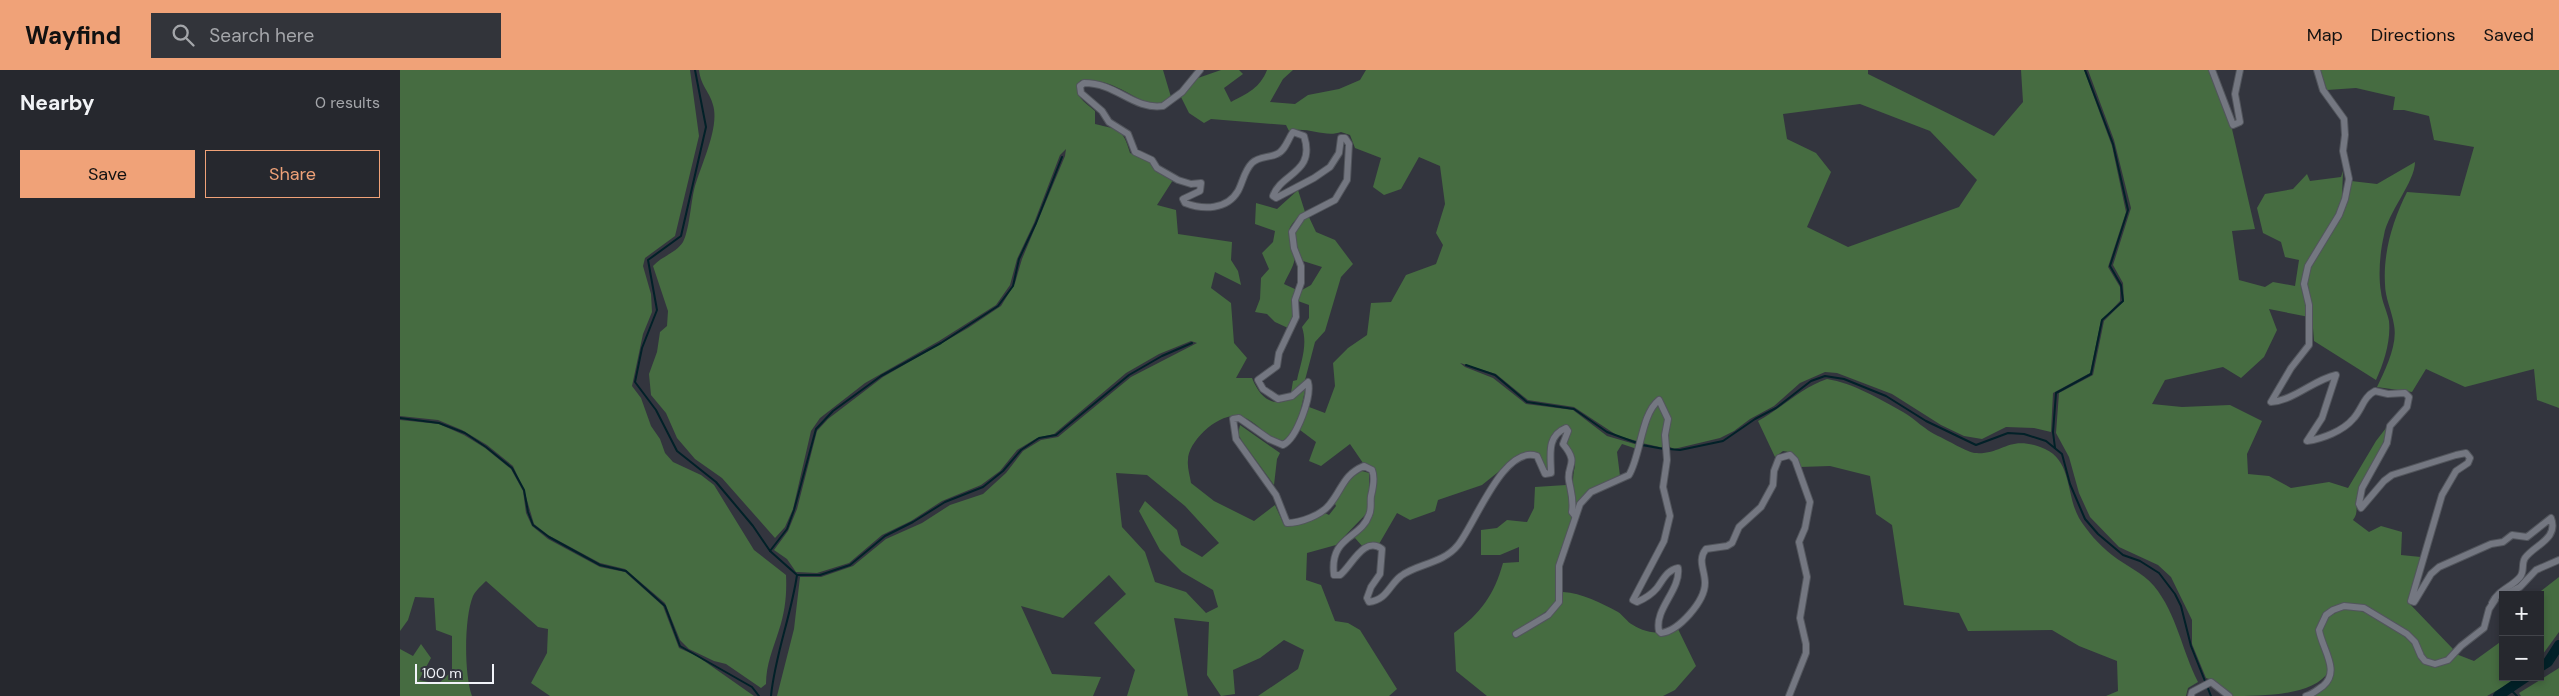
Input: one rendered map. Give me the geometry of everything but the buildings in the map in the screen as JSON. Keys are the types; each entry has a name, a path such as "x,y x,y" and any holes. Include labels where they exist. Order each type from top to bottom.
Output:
{"street":[{"path":"1200,70 1182,92 1163,106 1139,104 1110,87 1094,83 1084,83 1080,86 1081,93 1102,111 1109,122 1128,134 1135,152 1152,160 1158,168 1178,180 1191,184 1201,183 1200,191 1182,199 1185,202 1214,208 1228,201 1237,192 1248,168 1254,161 1278,154 1284,149 1294,132 1304,136 1306,147 1304,162 1296,173 1275,191 1273,196 1276,198 1314,178 1330,167 1339,153 1341,138 1345,138 1349,144 1347,180 1335,200 1302,217 1293,228 1292,239 1302,274 1299,292 1295,300 1296,317 1279,353 1277,366 1258,380 1263,389 1278,399 1292,396 1308,382 1306,405 1298,427 1292,438 1283,445 1239,418 1233,419 1236,439 1276,495 1287,523 1313,516 1329,506 1352,471 1364,466 1372,470 1374,476 1369,515 1366,522 1338,547 1334,575 1340,576 1356,554 1372,546 1378,546 1382,549 1380,574 1371,587 1367,598 1369,602 1375,601 1383,597 1402,575 1428,565 1458,545 1502,471 1515,459 1533,454 1537,456 1545,474 1551,473 1551,442 1556,435 1566,428 1568,431 1563,444 1573,463 1569,475 1573,493 1572,512 1575,516"},
{"path":"2212,70 2234,125 2240,122 2235,94 2240,70"},
{"path":"2306,696 2315,692 2330,677 2332,669 2320,641 2319,630 2326,615 2333,610 2344,606 2374,612 2416,642 2420,656 2425,661 2435,664 2448,660 2464,643 2484,628 2495,596 2520,577 2525,557 2542,546 2554,532 2555,524 2551,518 2527,537 2512,535 2503,542 2491,544 2439,567 2431,574 2414,602 2411,601 2442,495 2456,471 2468,463 2470,458 2466,453 2461,454 2392,476 2384,481 2361,508 2359,504 2362,488 2387,443 2390,426 2407,406 2409,397 2405,393 2388,394 2375,390 2364,399 2354,419 2322,439 2307,441 2322,418 2328,393 2336,375 2325,378 2293,396 2271,402 2291,368 2309,345 2310,312 2304,284 2308,266 2339,215 2345,200 2349,179 2343,151 2344,119 2323,90 2317,70"},
{"path":"1516,634 1548,615 1559,602 1559,566 1580,504 1591,492 1629,475 1648,420 1655,403 1659,400 1668,419 1665,435 1667,460 1663,487 1670,516 1664,541 1633,600 1637,602 1644,599 1657,588 1667,574 1678,568 1658,627 1661,633 1665,633 1684,621 1704,588 1701,560 1703,553 1706,549 1727,546 1732,543 1739,527 1761,507 1770,494 1779,458 1790,455 1794,460 1810,502 1805,528 1799,542 1807,577 1800,618 1806,644 1806,653 1789,696"},
{"path":"2512,591 2520,587 2536,570 2559,560"},
{"path":"2492,603 2499,598"},
{"path":"2191,696 2192,692 2211,682 2229,696"}],"green space":[{"path":"400,70 690,70 699,136 675,236 645,258 643,266 651,294 652,312 643,334 632,386 641,398 651,426 660,439 665,453 673,462 701,475 714,485 754,550 786,575 786,596 783,616 769,663 766,684 761,688 726,664 714,661 689,649 680,640 665,603 625,569 600,563 548,535 534,524 524,490 513,466 487,445 462,430 438,420 400,416"},
{"path":"699,70 1163,70 1171,97 1168,102 1147,102 1112,85 1094,81 1081,80 1077,89 1078,94 1095,111 1095,124 1119,131 1125,139 1130,153 1150,161 1173,180 1157,205 1176,210 1178,234 1232,242 1231,260 1238,271 1241,285 1215,272 1211,288 1231,303 1234,343 1247,358 1236,378 1252,378 1262,395 1275,402 1290,399 1306,387 1296,425 1287,438 1281,442 1243,417 1226,418 1208,428 1200,435 1190,452 1188,466 1191,483 1214,501 1254,521 1275,505 1284,525 1290,525 1311,520 1325,513 1329,515 1336,506 1334,502 1349,479 1362,471 1369,473 1369,509 1336,545 1307,553 1306,580 1321,585 1335,621 1348,623 1360,630 1397,689 1389,696 1258,696 1298,669 1304,650 1284,640 1260,658 1233,670 1235,694 1221,696 1207,675 1209,622 1174,618 1188,696 1127,696 1135,670 1094,623 1126,594 1109,575 1063,618 1021,606 1052,674 1101,677 1093,696 777,696 794,629 800,577 821,577 853,566 886,539 922,523 950,505 983,494 1006,473 1023,451 1041,440 1058,437 1131,377 1197,343 1191,341 1159,354 1126,373 1054,434 1037,438 1017,450 1000,471 981,485 942,501 911,521 882,535 849,563 817,573 796,572 787,559 774,550 788,531 797,509 817,431 828,419 883,377 968,328 1001,306 1015,283 1022,259 1065,156 1066,149 1060,155 1034,223 1017,259 1010,285 996,305 939,341 865,383 820,418 811,431 793,509 785,527 775,538 722,478 695,459 677,438 666,413 651,395 649,374 657,352 660,332 667,326 668,311 653,266 677,249 683,242 694,190 714,125 713,105","holes":["1116,473 1147,475 1185,506 1219,543 1202,557 1181,545 1177,530 1145,501 1139,511 1160,550 1182,572 1213,590 1218,607 1206,613 1186,592 1155,582 1145,552 1122,527"]},
{"path":"1221,70 1239,70 1243,74 1224,88 1231,102 1257,86 1267,70 1293,70 1283,79 1270,102 1295,104 1308,95 1339,89 1360,80 1366,70 1868,70 1868,74 1994,136 2023,102 2021,70 2084,70 2112,146 2126,212 2108,267 2120,287 2120,301 2101,321 2090,373 2053,393 2051,432 2034,428 2006,427 1982,439 1964,436 1941,425 1892,394 1837,373 1825,372 1800,383 1774,406 1750,419 1734,431 1720,438 1674,449 1668,446 1667,414 1662,403 1657,398 1645,418 1637,441 1618,436 1574,407 1528,400 1496,374 1460,363 1465,367 1493,378 1526,404 1573,410 1607,436 1638,445 1637,449 1622,444 1617,452 1620,476 1587,492 1575,512 1573,483 1575,466 1564,443 1570,430 1557,432 1550,472 1547,474 1541,458 1517,457 1482,485 1438,500 1435,511 1410,520 1397,513 1379,544 1363,547 1355,538 1345,544 1368,521 1376,476 1363,463 1350,444 1321,466 1309,461 1316,442 1300,430 1309,407 1325,413 1335,386 1333,363 1348,348 1367,335 1371,303 1391,302 1406,275 1436,264 1443,245 1436,233 1445,204 1440,166 1419,157 1401,189 1384,195 1373,187 1381,158 1355,148 1350,135 1341,132 1329,134 1302,130 1289,131 1286,125 1211,119 1204,123 1189,113 1181,97 1198,78","holes":["1860,104 1930,131 1977,180 1959,207 1848,247 1807,227 1831,172 1816,153 1787,139 1783,114"]},
{"path":"2088,70 2211,70 2232,129 2255,229 2232,231 2239,280 2265,287 2273,282 2295,286 2299,260 2285,257 2281,242 2263,233 2257,208 2265,194 2293,189 2307,174 2310,181 2341,177 2343,171 2342,198 2336,214 2305,268 2301,287 2309,317 2269,309 2277,330 2264,357 2241,378 2223,367 2165,380 2152,404 2182,407 2230,405 2262,421 2247,454 2248,474 2269,476 2291,488 2329,482 2348,488 2386,428 2379,455 2358,497 2356,515 2353,520 2369,532 2381,526 2402,532 2401,555 2421,557 2408,602 2453,649 2445,659 2437,662 2424,657 2408,632 2369,608 2331,609 2317,631 2329,671 2322,679 2300,690 2286,693 2230,696 2212,680 2206,678 2192,644 2192,620 2171,577 2158,565 2119,547 2090,517 2079,493 2069,457 2056,433 2059,393 2093,375 2104,321 2124,301 2123,283 2113,265 2131,208 2114,140"},
{"path":"2320,70 2559,70 2559,408 2537,400 2534,369 2465,387 2426,369 2412,392 2377,387 2390,357 2395,333 2385,289 2385,272 2387,248 2397,214 2407,192 2460,196 2474,147 2434,140 2429,116 2404,110 2393,110 2395,97 2356,88 2327,90"},
{"path":"2415,162 2411,179 2386,226 2383,242 2380,263 2380,285 2389,321 2389,336 2382,366 2376,380 2314,341 2311,302 2306,285 2309,267 2331,233 2351,181 2377,184"},
{"path":"1298,190 1305,212 1290,227 1289,232 1289,238 1295,255 1294,262 1284,284 1297,290 1292,318 1288,328 1275,322 1267,314 1255,312 1260,299 1261,278 1269,269 1262,253 1273,242 1275,231 1255,224 1256,203 1277,209"},
{"path":"1308,215 1316,232 1335,240 1353,264 1341,277 1325,331 1315,342 1305,380 1291,393 1293,381 1297,380 1303,354 1304,334 1302,327 1309,318 1309,305 1298,301 1302,290 1311,285 1322,267 1303,261 1295,241 1298,226"},
{"path":"1827,379 1847,384 1876,397 1907,415 1933,434 1971,452 1985,453 2023,443 2045,449 2054,454 2064,470 2075,509 2086,528 2107,551 2149,581 2162,597 2174,621 2198,682 2188,688 2186,696 2106,696 2118,691 2117,661 2079,646 2052,630 1968,631 1959,613 1904,605 1892,525 1876,514 1870,476 1830,466 1800,467 1794,456 1783,451 1775,457 1758,421 1809,387"},
{"path":"1659,402 1666,420 1664,448 1642,443 1649,420"},
{"path":"400,420 439,424 464,435 485,448 511,469 523,491 526,513 532,526 548,539 600,567 625,572 663,606 679,648 697,656 754,696 550,696 531,683 547,653 548,629 538,627 486,581 473,596 468,618 466,660 472,696 400,696 400,649 413,656 421,644 431,658 419,680 438,684 452,671 452,636 436,630 434,598 415,597 408,620 400,631"},
{"path":"1240,425 1280,453 1277,459 1274,485 1238,434"},
{"path":"1566,485 1571,495 1569,513 1573,518 1559,558 1557,596 1554,606 1513,634 1551,614 1560,601 1563,592 1584,596 1598,602 1618,612 1631,624 1643,630 1661,633 1678,629 1696,666 1675,690 1663,696 1487,696 1456,671 1454,633 1472,618 1491,594 1503,563 1519,562 1519,547 1500,555 1481,555 1481,530 1497,528 1507,520 1527,522 1534,508 1535,487"},
{"path":"2559,577 2559,632 2544,653 2544,591 2541,591"},
{"path":"2346,608 2372,615 2404,636 2432,665 2456,654 2474,661 2499,643 2499,681 2514,681 2487,696 2312,696 2329,680 2332,673 2332,660 2321,631 2329,616"},
{"path":"2559,668 2559,696 2521,696 2519,693 2538,681 2544,681 2544,677"}],"waterway":[{"path":"695,70 706,127 681,236 648,260 657,310 642,348 635,382 656,410 677,451 716,482 753,526 770,551 797,575 771,696"},
{"path":"2055,448 2053,432 2056,393 2091,374 2102,320 2123,301 2121,285 2110,266 2128,210 2113,144 2085,70"},
{"path":"770,551 787,529 816,429 833,411 881,376 941,343 998,306 1013,286 1019,259 1036,223 1062,157"},
{"path":"797,575 820,575 850,565 885,536 913,522 945,502 983,487 1003,471 1021,450 1039,438 1056,435 1129,375 1162,356 1192,343"},
{"path":"1466,365 1495,375 1527,402 1574,409 1607,432 1637,443"},
{"path":"1669,449 1680,450 1723,441 1755,419 1776,408 1811,381 1825,376 1844,379 1886,396 1926,421 1976,445 2008,433 2024,434 2046,441 2062,454 2070,484 2085,519 2098,534 2123,555 2140,561 2159,573 2175,594 2181,606 2191,646 2211,696"},
{"path":"400,418 439,423 465,433 486,447 512,468 524,490 528,512 533,525 549,537 600,565 626,571 665,606 680,646 752,687 759,696"},
{"path":"1642,445 1664,449"},
{"path":"2544,664 2548,662 2559,645"},
{"path":"2498,696 2520,681"},
{"path":"2509,688 2517,696"}]}
